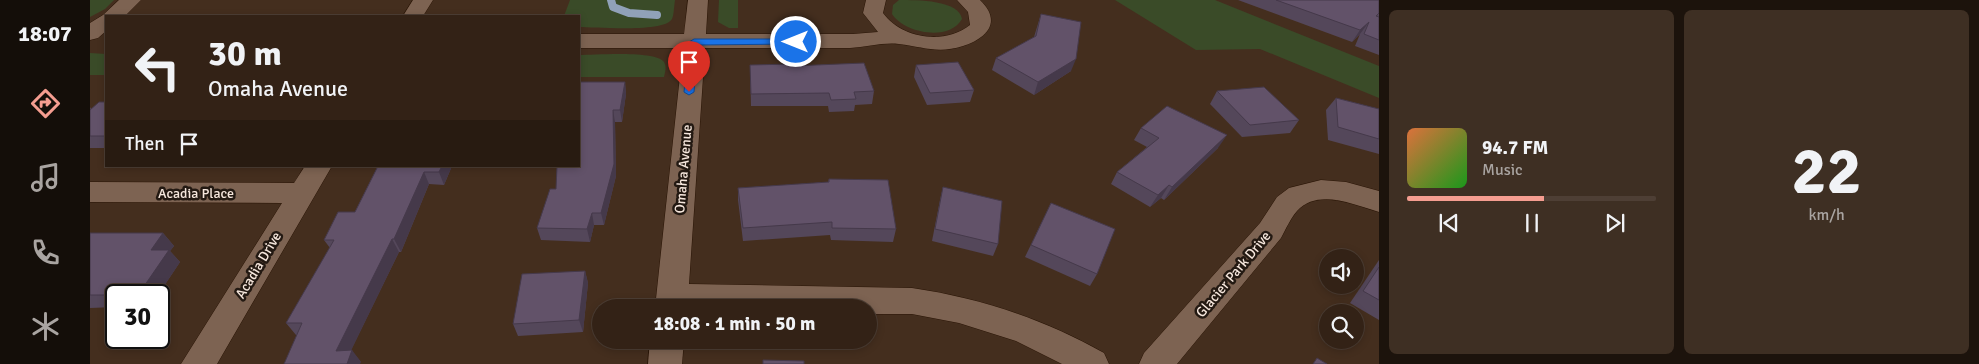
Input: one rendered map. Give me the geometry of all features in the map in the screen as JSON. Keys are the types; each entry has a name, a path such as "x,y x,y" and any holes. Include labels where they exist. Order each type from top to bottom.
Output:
{"street":[{"path":"114,15 132,0"},
{"path":"414,15 423,0"},
{"name":"Omaha Avenue","path":"671,299 698,0"},
{"path":"876,0 873,8 876,18 886,29 902,37 926,43 950,43 969,37 980,27 981,21 977,8 967,0"},
{"path":"90,33 105,22"},
{"path":"90,37 105,38"},
{"path":"580,41 853,41 902,37"},
{"name":"Acadia Drive","path":"198,364 318,167"},
{"name":"Glacier Park Drive","path":"1156,364 1271,230 1282,209 1290,200 1300,194 1314,191 1344,192 1379,202"},
{"name":"Acadia Place","path":"90,192 302,193"},
{"path":"877,301 912,301 962,309 1009,323 1068,350 1092,364"},
{"path":"665,364 666,349"}],"green space":[{"path":"90,0 114,0 105,9 90,17"},
{"path":"570,0 675,0 672,19 666,23 643,28 580,27 580,15 564,15"},
{"path":"719,0 738,0 738,28 729,28 718,22"},
{"path":"899,0 936,2 946,5 954,8 962,19 956,26 947,31 937,33 916,30 898,21 892,14 893,5"},
{"path":"1115,0 1215,0 1379,66 1379,98 1260,49 1196,50"},
{"path":"90,53 105,54 105,75 90,75"},
{"path":"624,54 658,58 664,62 666,68 664,77 580,77 580,55"}],"building":[{"path":"1276,0 1379,0 1379,13 1376,16 1379,17 1379,40 1364,34 1369,22 1360,30"},
{"path":"1041,14 1081,22 1076,59 1038,82 996,58 1036,36"},
{"path":"958,62 974,90 930,93 916,65"},
{"path":"864,63 874,91 854,92 856,99 831,100 829,93 751,94 750,65 792,64 792,66"},
{"path":"580,82 625,82 620,110 613,110 614,164 601,213 592,213 587,229 537,228 550,189 556,189 557,167 580,167"},
{"path":"1264,87 1299,120 1250,125 1217,91"},
{"path":"1336,98 1379,109 1379,139 1338,127"},
{"path":"99,102 105,102 105,136 90,136 90,110"},
{"path":"1167,106 1227,135 1172,187 1169,185 1158,195 1117,172 1159,138 1141,128"},
{"path":"378,167 442,167 439,172 424,172 394,239 392,239 336,351 352,350 347,364 284,364 302,323 286,323 334,240 324,240 338,212 355,212"},
{"path":"829,179 888,180 896,229 832,228 832,222 743,228 738,188 829,182"},
{"path":"943,187 1002,201 998,244 935,229"},
{"path":"1051,203 1115,229 1097,274 1031,245"},
{"path":"90,233 163,233 151,250 169,250 146,284 105,284 105,295 90,295"},
{"path":"1379,267 1379,300 1364,292"},
{"path":"585,271 579,320 513,324 522,274"},
{"path":"1317,358 1327,364 1313,364"},
{"path":"763,360 804,361 804,364 763,364"}],"waterway":[{"path":"611,0 613,7 629,13 657,15"}],"route":[{"path":"689,92 694,42 796,42"}]}
